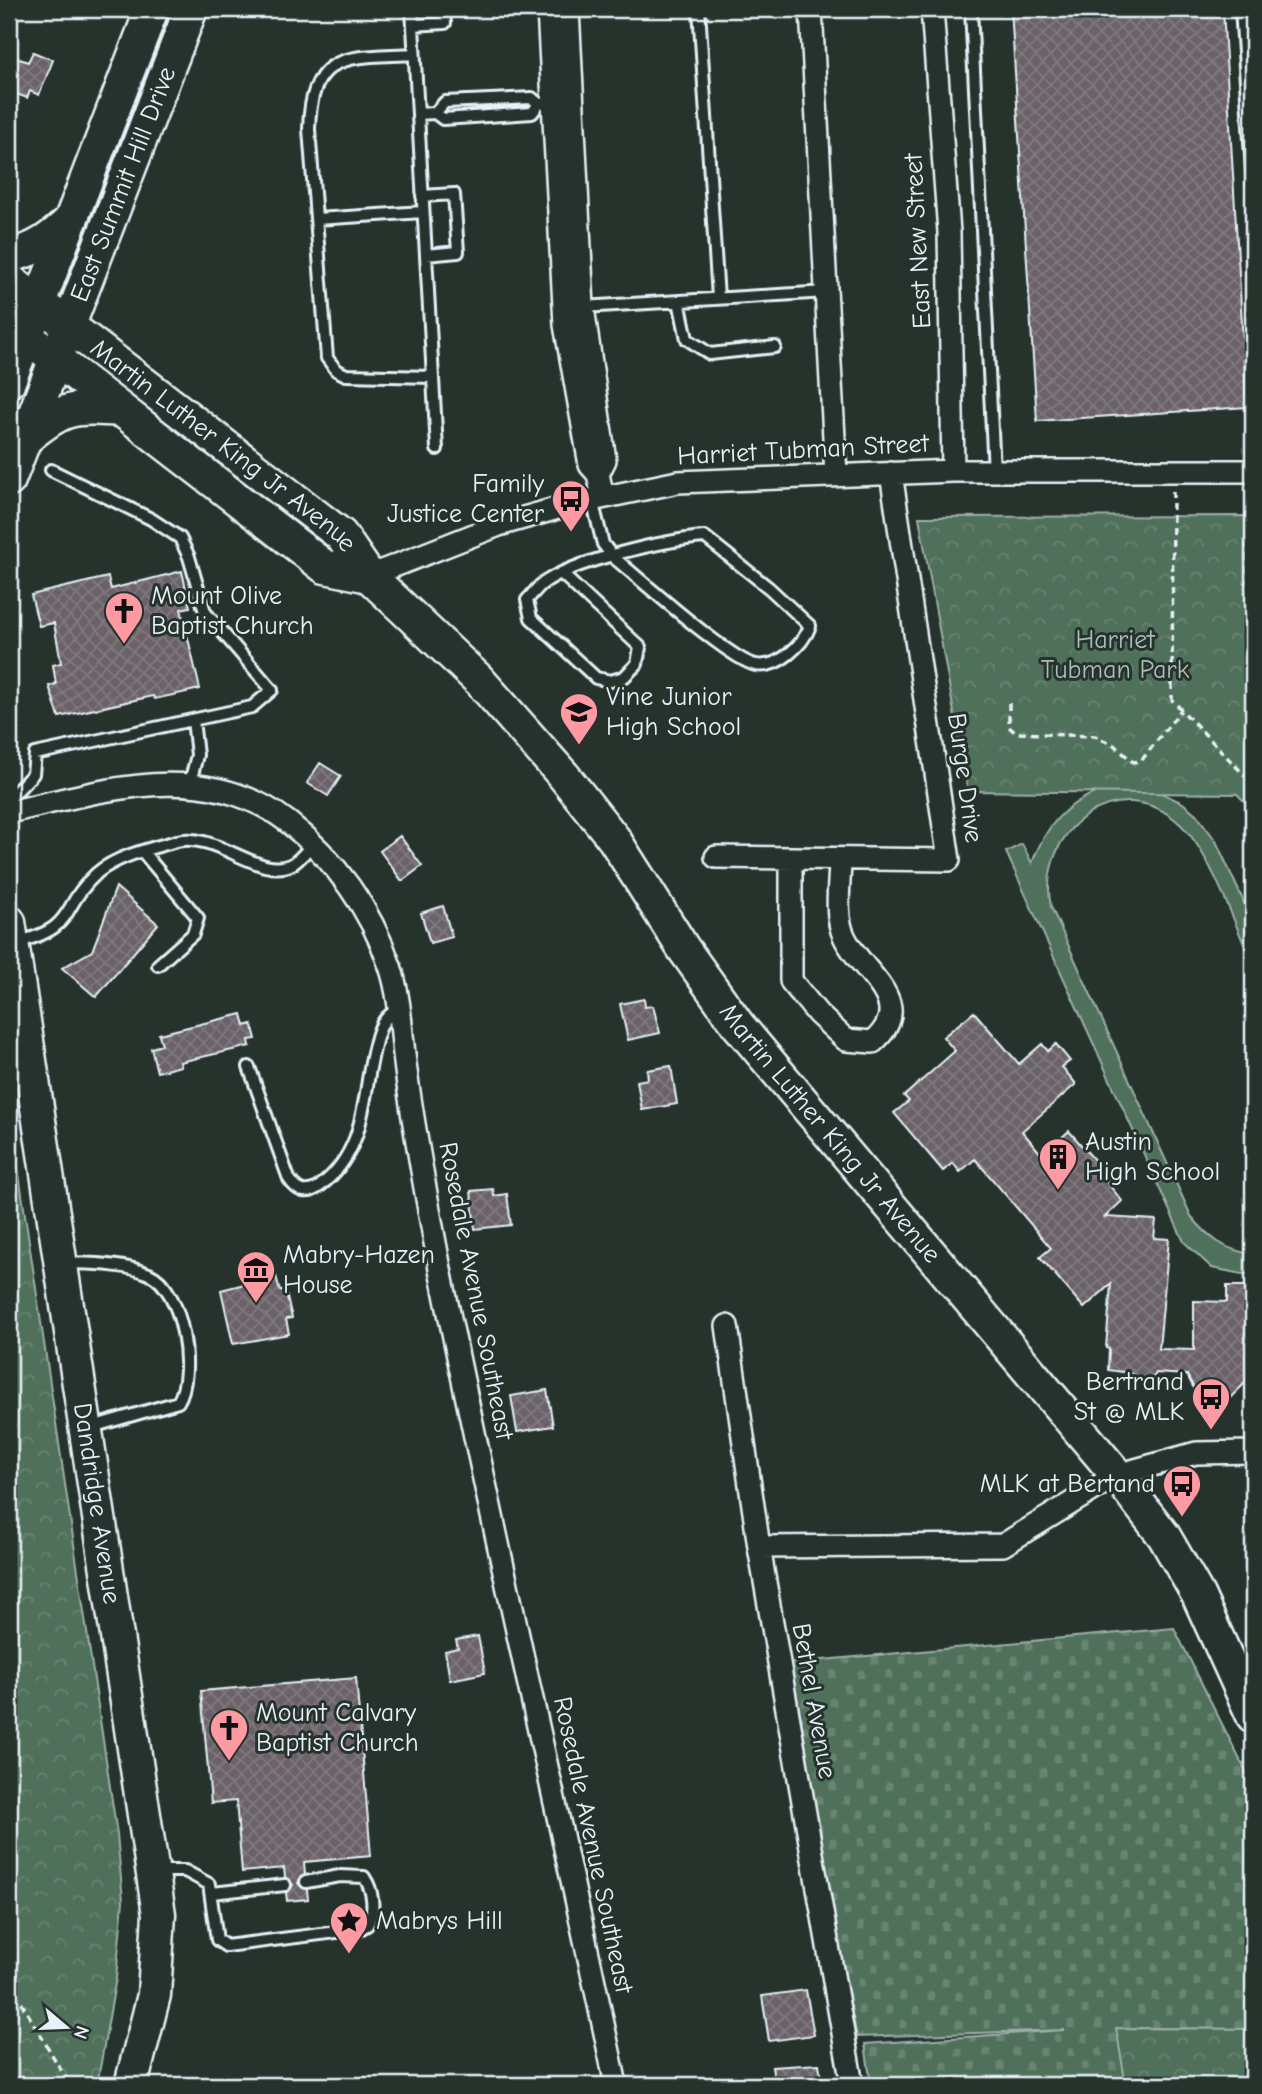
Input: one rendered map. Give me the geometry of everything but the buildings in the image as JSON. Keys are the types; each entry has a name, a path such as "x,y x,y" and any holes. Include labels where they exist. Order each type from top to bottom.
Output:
{"main road":[{"name":"East Summit Hill Drive","path":"17,329 39,302 152,9"},
{"name":"East Summit Hill Drive","path":"22,441 191,9"},
{"path":"9,256 29,252 48,242 72,219"},
{"name":"Martin Luther King Jr Avenue","path":"9,280 341,535 369,576 479,680 557,767 614,839 683,948 737,1025 1117,1475 1164,1536 1198,1595 1253,1716"},
{"path":"9,381 17,329"},
{"name":"Martin Luther King Jr Avenue","path":"17,329 325,567 369,576"},
{"path":"9,480 22,441 50,418 67,409 120,410"},
{"name":"Dandridge Avenue","path":"10,933 159,1914 154,1996 131,2085"}],"street":[{"path":"548,9 565,325 590,465 598,474"},
{"path":"568,9 555,103 605,460 598,474 597,498"},
{"path":"811,9 836,475"},
{"name":"East New Street","path":"932,9 949,232 953,471"},
{"name":"Harriet Tubman Street","path":"369,576 499,525 597,498 678,482 953,471 1253,471"},
{"name":"Burge Drive","path":"716,858 949,860 891,473"},
{"name":"Rosedale Avenue Southeast","path":"9,812 141,783 190,783 245,796 286,820 313,844 352,889 376,927 400,1007 407,1075 440,1266 616,2085"},
{"path":"791,859 790,981 818,1014 846,1040 873,1042 887,1028 891,1014 889,998 844,936 840,919 840,859"},
{"name":"Bethel Avenue","path":"727,1326 759,1547 852,2085"},
{"path":"759,1547 1003,1545 1117,1475 1196,1453 1253,1452"}],"lane":[{"path":"412,9 437,449"},
{"path":"413,25 445,23 444,9"},
{"path":"699,9 718,298"},
{"path":"971,9 994,471"},
{"path":"1241,9 1253,185"},
{"path":"414,54 362,58 333,64 319,78 310,100 309,129 323,336 327,358 336,370 365,378 433,377"},
{"path":"435,113 445,102 532,98 555,103"},
{"path":"418,114 435,113 443,119 532,113 555,103"},
{"path":"422,196 454,194 458,252 426,255"},
{"path":"317,219 423,212"},
{"path":"583,307 827,292"},
{"path":"679,301 687,339 710,354 775,347"},
{"path":"9,799 33,774 36,754 252,707 272,690 205,612 180,537 151,519 51,470"},
{"path":"562,574 640,647 637,664 624,677 611,681 596,678 531,618 527,600 542,584 562,574 613,557 682,539 705,537 769,588 810,626 804,640 780,660 757,666 732,654 613,557 603,544 597,498"},
{"path":"190,783 197,755 193,719"},
{"path":"10,933 42,936 57,927 97,873 142,851 180,840 200,840 270,867 286,867 296,862 313,844"},
{"path":"142,851 198,918 193,934 158,965"},
{"path":"249,1066 289,1179 296,1190 304,1192 316,1189 331,1176 347,1152 367,1103 378,1034 384,1020 400,1007"},
{"path":"61,1263 127,1269 148,1273 160,1279 177,1312 186,1352 187,1380 178,1402 86,1428"},
{"path":"153,1872 185,1871 205,1880 212,1893 218,1940 226,1945 360,1929 367,1925 373,1909 369,1884 365,1877 340,1876 306,1882"},
{"path":"212,1893 285,1885"}],"path":[{"path":"1173,471 1172,700 1253,783"},
{"path":"1245,775 1252,765 1247,543"},
{"path":"1009,703 1009,727 1016,733 1095,736 1114,745 1133,762 1142,761 1181,710"},
{"path":"9,1982 70,2085"}],"green space":[{"name":"Harriet Tubman Park","path":"1253,516 1253,810 1237,794 968,791 919,517"},
{"path":"1102,790 1159,792 1183,803 1196,814 1216,841 1253,922 1253,966 1212,871 1191,836 1180,824 1156,808 1132,802 1108,805 1087,815 1069,832 1056,854 1049,879 1051,907 1191,1216 1218,1242 1234,1250 1253,1254 1253,1276 1212,1268 1184,1242 1006,852 1022,844 1032,863 1043,838 1058,818 1077,802"},
{"path":"9,1107 117,1834 123,1901 116,1978 97,2085 9,2085"},
{"path":"1174,1628 1253,1786 1253,2029 1117,2028 1126,2085 871,2085 865,2044 1064,2030 857,2037 779,1664"},
{"path":"1116,2028 1253,2029 1253,2085 1126,2085"}],"place":[{"name":"Family Justice Center","path":"571,533"},
{"name":"Mount Olive Baptist Church","path":"124,645"},
{"name":"Vine Junior High School","path":"579,746"},
{"name":"Austin High School","path":"1058,1191"},
{"name":"Mabry-Hazen House","path":"256,1304"},
{"name":"Bertrand St @ MLK","path":"1211,1431"},
{"name":"MLK at Bertand","path":"1182,1518"},
{"name":"Mount Calvary Baptist Church","path":"229,1762"},
{"name":"Mabrys Hill","path":"349,1955"}]}
